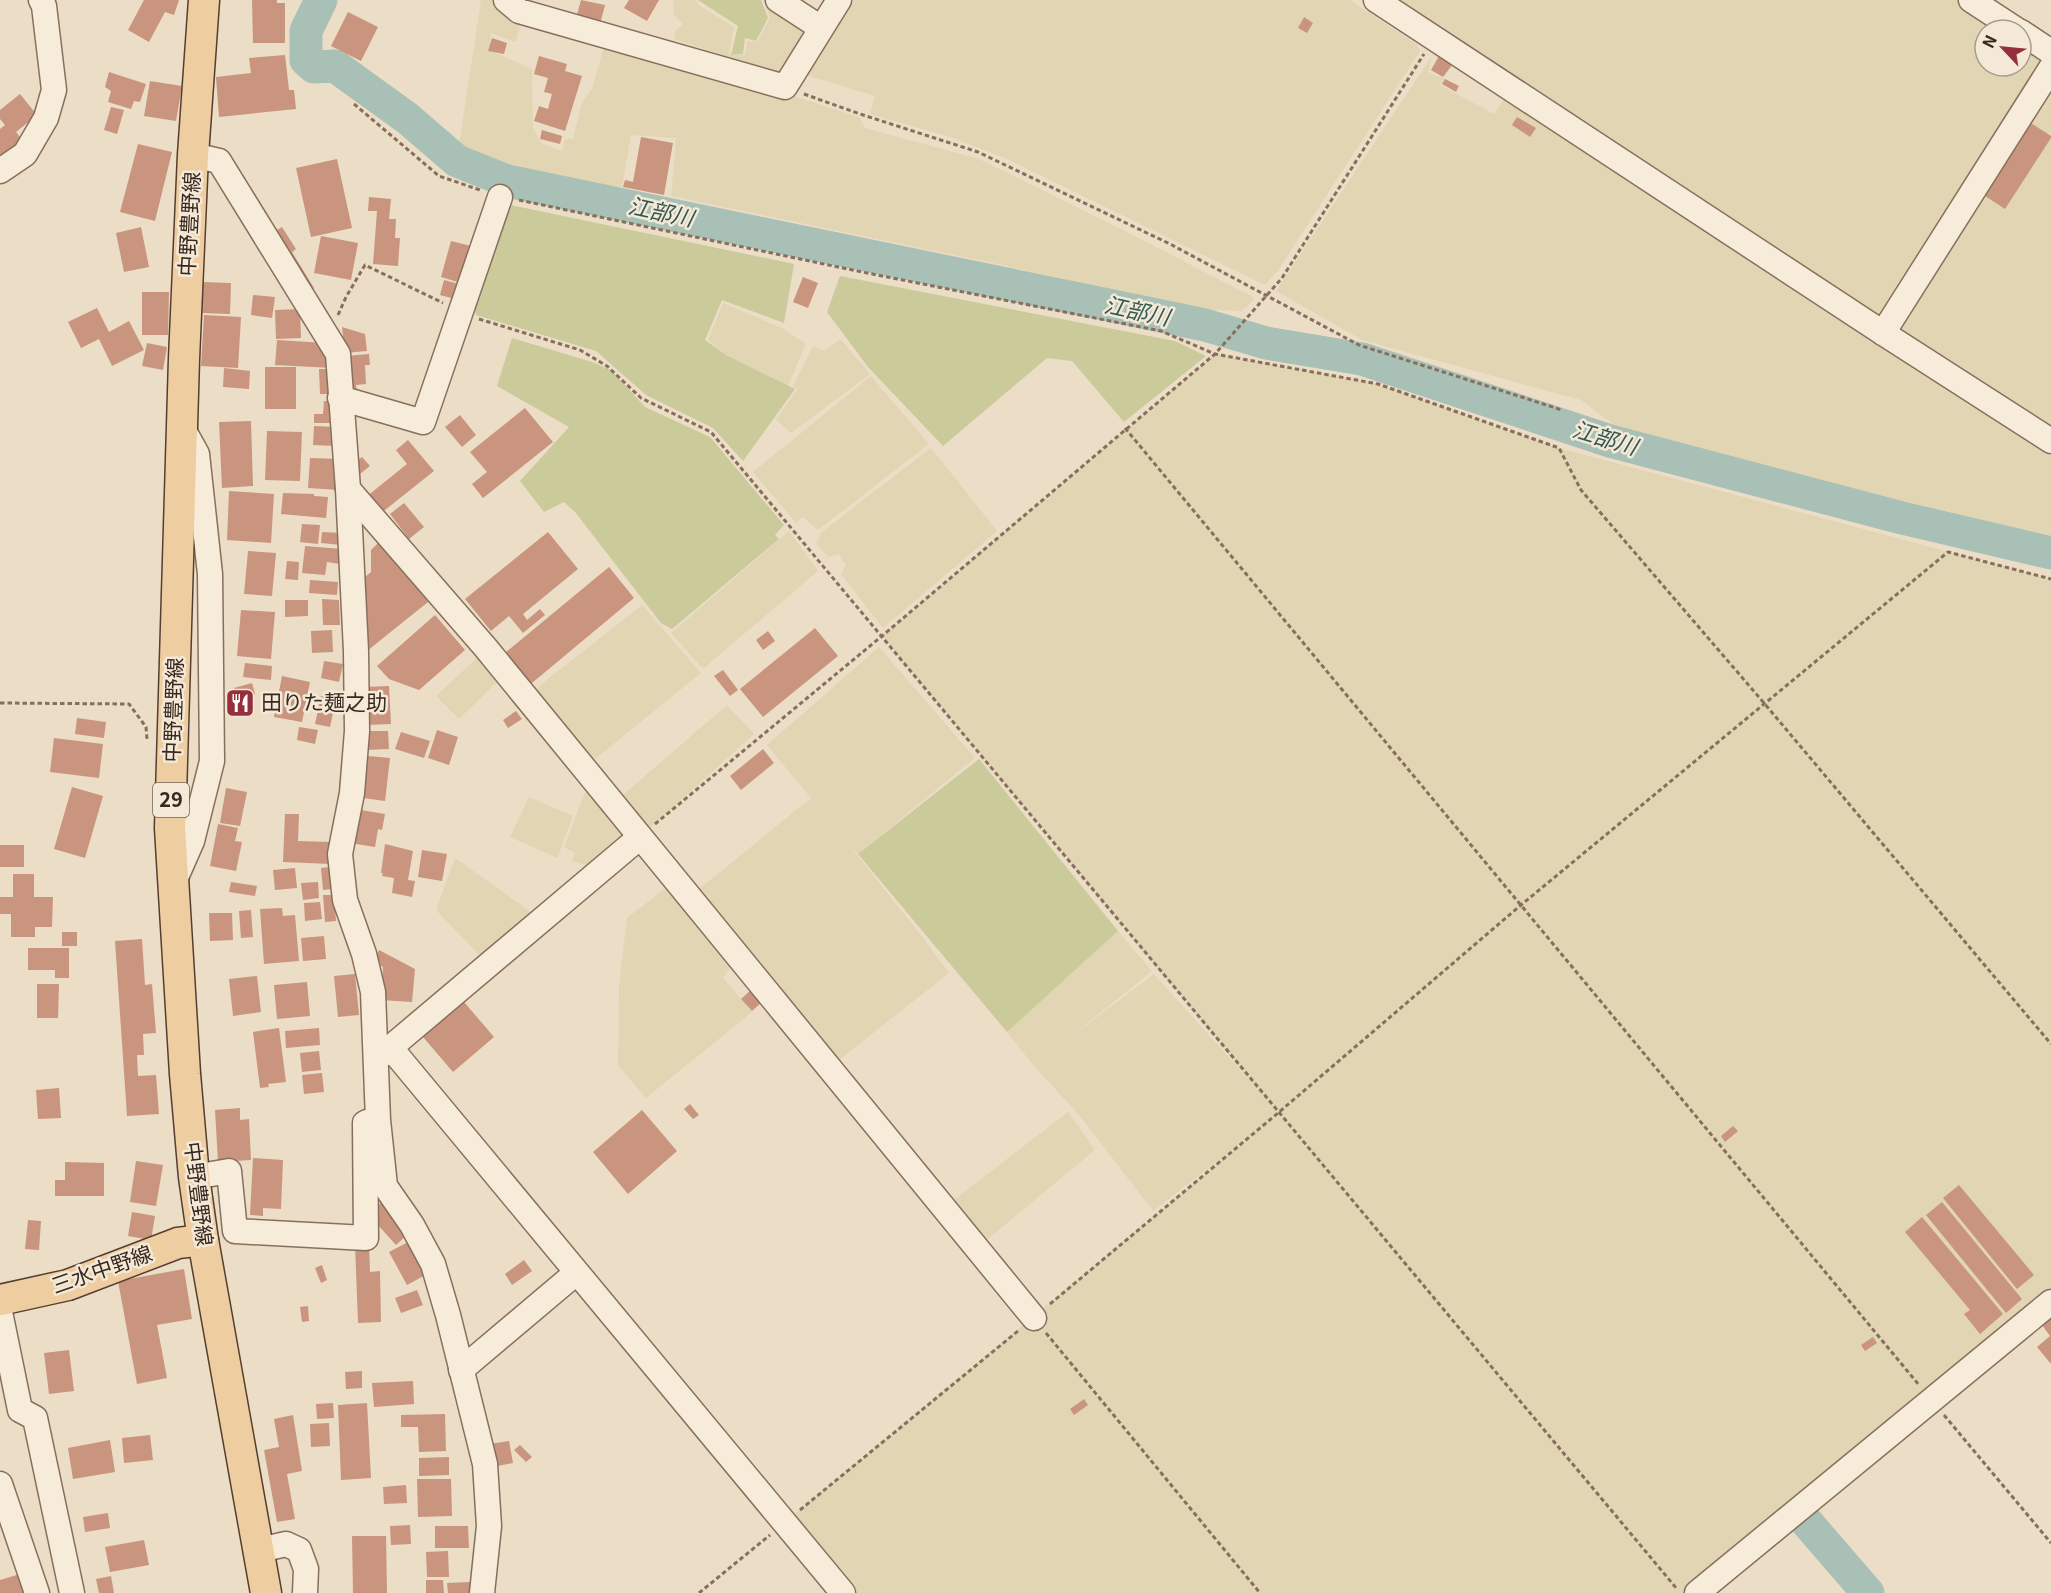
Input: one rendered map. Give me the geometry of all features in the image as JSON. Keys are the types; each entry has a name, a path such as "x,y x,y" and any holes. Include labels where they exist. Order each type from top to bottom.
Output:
{"main road":[{"name":"中野豊野線","path":"204,0 193,156 170,828 185,1074 194,1177 203,1240 266,1593"},
{"name":"三水中野線","path":"0,1300 68,1285 178,1243 203,1240"}],"street":[{"path":"0,171 25,154 46,118 54,90 44,6 40,0"},
{"path":"506,0 519,11 785,87 839,0"},
{"path":"778,0 821,28"},
{"path":"1376,0 2051,441"},
{"path":"1971,0 1999,18"},
{"path":"2033,40 2051,52"},
{"path":"1883,333 2051,68"},
{"path":"193,156 219,161 338,354 348,489 356,651 357,731 352,793 340,854 345,900 364,954 383,1053 378,1120 386,1186 412,1225 433,1264 485,1464 489,1526 482,1593"},
{"path":"340,398 423,422 500,197"},
{"path":"173,883 192,840 212,761 210,574 196,454 182,427"},
{"path":"348,489 485,647 1034,1318"},
{"path":"383,1053 640,837"},
{"path":"383,1053 576,1273 843,1593"},
{"path":"194,1177 229,1171 235,1231 366,1238 364,1123 378,1120"},
{"path":"461,1370 576,1273"},
{"path":"1697,1593 2051,1302"},
{"path":"0,1312 21,1410 36,1418 72,1593"},
{"path":"0,1484 37,1593"},
{"path":"260,1550 286,1544 299,1550 306,1569 305,1593"}],"path":[{"path":"640,837 1215,354 1288,268 1434,38"},
{"path":"785,87 978,152 1170,244 1359,345 1562,410"},
{"path":"354,104 439,176 500,197 1161,331 1215,354 1378,384 1559,448 1581,490 2051,1044"},
{"path":"337,318 346,297 365,265 460,312 580,350 607,366 641,398 711,432 1680,1593"},
{"path":"1125,428 2051,1543"},
{"path":"699,1593 1034,1318 1521,905 1948,552 2051,579"},
{"path":"0,704 129,704 146,727 147,739"},
{"path":"1034,1318 1260,1593"}],"shaded area":[{"path":"481,0 494,0 520,25 516,42 491,33 489,50 532,69 533,128 541,143 562,151 565,139 573,139 582,102 592,89 605,43 725,74 859,117 865,128 979,159 1255,298 1242,311 1215,310 1138,296 1002,265 671,196 676,138 631,135 622,187 518,176 489,166 459,145"},
{"path":"673,0 696,0 699,5 734,27 729,55 745,55 747,41 757,42 770,18 764,0 768,0 816,31 779,74 674,39 675,31 683,24 674,15"},
{"path":"854,0 1350,0 1416,44 1420,51 1279,269 1265,285 1007,159 950,137 870,114 875,96 806,75"},
{"path":"1376,0 1971,0 1999,18 1973,18 1973,78 2033,78 2033,40 2051,52 2051,441"},
{"path":"1432,56 1428,72 1445,79 1440,85 1494,114 1507,94 2051,446 2051,548 1631,438 1581,400 1362,340 1276,291"},
{"path":"723,303 784,329 806,344 788,386 726,355 708,340"},
{"path":"840,339 870,374 791,433 776,419 798,389 793,386 813,346 825,351"},
{"path":"1215,354 1378,384 1559,448 2051,579 2051,1302 1697,1593 843,1593 785,1522 1258,1130 1153,1211 1080,1116 1034,1066 1007,1032 1118,931 1152,971 1064,1042 1154,974 1261,1093 882,636"},
{"path":"871,376 929,444 818,530 803,517 796,523 753,472"},
{"path":"931,448 997,531 883,628 841,574 846,565 839,554 828,557 816,543 823,531"},
{"path":"789,531 818,571 703,669 671,633"},
{"path":"642,605 701,673 585,767 530,695"},
{"path":"879,647 975,758 858,854 849,845 949,973 834,1064 693,894 811,798 767,745"},
{"path":"479,656 498,681 459,719 436,696"},
{"path":"727,705 754,734 640,837 616,801"},
{"path":"587,787 626,838 594,867 572,861 575,853 564,847"},
{"path":"529,797 573,816 557,858 510,837"},
{"path":"455,858 538,917 483,959 436,910"},
{"path":"667,887 733,964 723,978 752,1012 646,1098 618,1065 619,987 627,918"},
{"path":"1068,1112 1095,1150 982,1244 950,1203"}],"green space":[{"path":"698,0 761,0 768,18 756,41 745,38 743,54 731,55 738,26"},
{"path":"505,204 794,264 784,323 722,300 705,340 726,355 795,389 743,461 713,428 646,395 596,351 476,315 473,306"},
{"path":"840,276 1175,341 1206,356 1124,422 1072,361 1047,358 943,446 868,367 827,312"},
{"path":"512,338 611,370 645,407 710,437 784,525 775,535 779,539 672,629 661,623 575,512 564,502 544,512 520,481 569,427 497,386"},
{"path":"979,759 1118,931 1007,1032 858,854"}],"building":[{"path":"144,0 179,0 174,15 165,12 149,42 128,30"},
{"path":"252,0 277,0 277,3 285,3 285,43 253,43"},
{"path":"581,0 605,5 600,24 576,18"},
{"path":"629,0 659,0 647,21 624,8"},
{"path":"348,12 378,27 361,61 331,46"},
{"path":"1304,17 1313,23 1307,33 1298,28"},
{"path":"492,38 507,43 504,54 488,51"},
{"path":"285,55 289,90 294,90 296,109 219,117 216,77 251,73 249,58"},
{"path":"539,56 567,64 565,71 582,76 565,131 534,121 539,106 548,109 552,94 544,92 548,78 534,74"},
{"path":"1439,56 1453,64 1443,77 1431,70"},
{"path":"109,72 146,84 140,102 134,101 131,109 108,102 111,91 105,87"},
{"path":"1445,79 1459,86 1456,92 1442,84"},
{"path":"150,81 182,86 176,121 144,116"},
{"path":"20,94 37,115 16,132 23,141 0,158 0,129 5,125 0,119 0,110"},
{"path":"111,107 124,110 117,134 104,130"},
{"path":"1517,117 1536,128 1530,137 1512,125"},
{"path":"2026,120 2051,138 2005,209 1979,192"},
{"path":"542,130 562,136 560,144 540,139"},
{"path":"641,137 673,143 664,195 623,187 625,180 633,182"},
{"path":"138,144 172,152 155,221 120,212"},
{"path":"337,159 352,228 311,237 296,168"},
{"path":"369,197 391,199 389,219 396,219 395,238 400,238 398,266 373,264 377,211 368,211"},
{"path":"141,227 149,267 124,272 116,233"},
{"path":"282,227 296,249 292,252 314,288 309,299 269,235"},
{"path":"321,236 358,243 351,280 314,273"},
{"path":"451,241 471,246 461,283 441,277"},
{"path":"803,277 818,283 808,308 793,302"},
{"path":"444,280 459,284 455,299 440,295"},
{"path":"202,282 231,283 230,314 201,313"},
{"path":"142,292 169,292 168,335 142,335"},
{"path":"253,295 275,297 272,318 251,315"},
{"path":"97,308 109,332 129,321 144,350 112,366 99,339 81,348 68,322"},
{"path":"300,309 301,338 276,339 275,310"},
{"path":"204,315 241,317 238,368 201,366"},
{"path":"342,327 365,334 367,351 345,353"},
{"path":"277,340 325,343 332,368 275,365"},
{"path":"147,343 167,347 163,370 142,366"},
{"path":"369,354 370,365 365,365 366,384 356,385 357,392 349,393 346,356"},
{"path":"265,367 296,367 296,409 265,409"},
{"path":"224,368 250,371 249,389 223,387"},
{"path":"319,369 335,369 335,394 320,394"},
{"path":"324,401 337,401 336,423 314,423 314,414 323,414"},
{"path":"525,408 553,442 483,498 472,484 487,472 470,452"},
{"path":"460,415 476,435 462,447 445,427"},
{"path":"251,421 253,486 222,488 219,422"},
{"path":"314,426 337,427 336,446 313,445"},
{"path":"267,431 302,432 300,481 265,480"},
{"path":"408,440 434,471 380,514 366,497 407,464 396,450"},
{"path":"362,457 370,466 360,474 352,465"},
{"path":"310,458 340,459 339,490 308,488"},
{"path":"229,491 274,494 271,543 227,540"},
{"path":"283,493 328,497 326,518 281,514"},
{"path":"404,503 424,527 409,539 390,514"},
{"path":"302,524 320,525 318,544 300,542"},
{"path":"322,532 342,533 341,545 321,543"},
{"path":"548,532 578,569 523,614 527,620 540,609 545,615 523,633 509,616 491,631 465,599"},
{"path":"380,541 428,602 362,655 360,581 371,572 371,550"},
{"path":"305,546 342,549 340,564 327,562 325,575 302,573"},
{"path":"248,551 276,553 272,596 244,594"},
{"path":"287,561 299,562 298,580 285,579"},
{"path":"609,567 634,598 526,688 500,657"},
{"path":"310,580 338,582 337,595 309,593"},
{"path":"322,599 339,600 340,625 323,625"},
{"path":"285,600 308,600 308,616 285,617"},
{"path":"241,610 275,612 271,659 237,656"},
{"path":"435,615 465,650 419,690 389,679 377,666"},
{"path":"815,628 838,656 763,717 740,689"},
{"path":"332,630 333,652 312,653 311,631"},
{"path":"768,631 775,641 763,650 756,640"},
{"path":"324,661 343,664 339,682 321,678"},
{"path":"245,663 272,666 271,680 243,677"},
{"path":"723,670 738,690 730,696 714,676"},
{"path":"282,676 310,682 302,722 274,717"},
{"name":"田りた麺之助","path":"252,683 255,694 246,697 250,709 235,714 230,695 236,693 234,688"},
{"path":"389,686 391,724 366,725 364,687"},
{"path":"321,696 336,699 330,727 315,724"},
{"path":"516,711 522,719 508,728 503,720"},
{"path":"77,718 106,722 104,738 75,734"},
{"path":"299,727 318,730 315,744 297,740"},
{"path":"437,730 458,737 449,765 428,758"},
{"path":"366,731 388,731 389,749 366,750"},
{"path":"401,732 430,741 424,758 395,749"},
{"path":"54,738 103,744 99,778 50,772"},
{"path":"763,749 774,763 741,790 730,776"},
{"path":"368,756 390,758 385,801 363,798"},
{"path":"72,787 103,796 85,858 54,849"},
{"path":"226,788 247,792 240,826 220,823"},
{"path":"355,809 385,814 382,830 378,829 375,847 350,843"},
{"path":"285,814 299,814 298,841 332,842 331,864 283,862"},
{"path":"218,824 238,828 235,841 242,842 236,871 210,866"},
{"path":"385,844 413,851 408,880 415,881 412,897 392,893 394,878 382,876"},
{"path":"0,845 24,845 24,867 0,867"},
{"path":"422,850 447,854 442,881 418,877"},
{"path":"330,867 332,889 323,890 321,868"},
{"path":"295,868 297,888 275,890 273,870"},
{"path":"13,874 34,874 34,897 53,897 52,927 35,927 35,937 11,937 11,914 0,914 0,897 13,897"},
{"path":"231,882 257,886 255,896 229,892"},
{"path":"318,882 319,898 303,900 301,883"},
{"path":"323,895 334,895 336,921 325,922"},
{"path":"320,902 322,919 305,921 304,903"},
{"path":"282,908 283,916 295,915 299,961 264,964 260,909"},
{"path":"251,910 253,937 241,938 239,911"},
{"path":"209,913 232,913 233,940 210,941"},
{"path":"62,932 77,932 77,946 62,946"},
{"path":"324,936 326,959 303,961 301,938"},
{"path":"142,939 145,985 152,984 156,1033 143,1034 144,1055 137,1055 138,1076 156,1075 159,1114 127,1116 115,941"},
{"path":"28,948 69,948 69,978 55,978 55,970 28,970"},
{"path":"379,950 415,969 412,1002 381,1000 383,967 374,961"},
{"path":"355,974 359,1015 338,1017 334,976"},
{"path":"257,976 261,1012 233,1016 229,979"},
{"path":"307,982 310,1016 277,1019 274,985"},
{"path":"37,984 59,984 58,1018 37,1018"},
{"path":"752,989 763,1001 752,1011 741,999"},
{"path":"458,995 494,1037 453,1072 417,1030"},
{"path":"279,1028 286,1082 268,1084 269,1087 260,1088 253,1032"},
{"path":"319,1028 320,1045 286,1048 285,1031"},
{"path":"319,1051 321,1070 302,1072 300,1053"},
{"path":"322,1073 324,1092 304,1094 302,1075"},
{"path":"59,1088 61,1118 38,1119 36,1090"},
{"path":"690,1104 699,1115 693,1119 684,1109"},
{"path":"240,1108 240,1120 249,1119 251,1160 218,1162 215,1110"},
{"path":"642,1110 677,1151 628,1194 593,1152"},
{"path":"1733,1126 1738,1131 1725,1142 1721,1136"},
{"path":"253,1158 283,1160 281,1209 263,1208 263,1216 250,1215"},
{"path":"136,1161 163,1165 156,1206 130,1202"},
{"path":"65,1162 104,1163 104,1196 55,1196 55,1180 65,1180"},
{"path":"1959,1185 2034,1275 2017,1289 1943,1198"},
{"path":"382,1202 409,1233 396,1245 368,1214"},
{"path":"1942,1202 2022,1299 2006,1313 1926,1215"},
{"path":"132,1212 155,1216 151,1240 128,1236"},
{"path":"1922,1217 2003,1314 1980,1334 1964,1314 1970,1310 1905,1232"},
{"path":"28,1220 41,1221 39,1250 25,1249"},
{"path":"412,1240 429,1273 407,1285 389,1252"},
{"path":"369,1243 370,1272 380,1271 381,1322 358,1323 355,1244"},
{"path":"524,1260 532,1271 512,1285 505,1274"},
{"path":"322,1265 327,1280 321,1283 315,1268"},
{"path":"184,1269 192,1319 157,1325 167,1378 137,1384 118,1281"},
{"path":"417,1290 423,1305 401,1313 395,1298"},
{"path":"308,1306 309,1321 302,1322 300,1307"},
{"path":"2051,1318 2051,1364 2037,1347 2050,1336 2042,1325"},
{"path":"1873,1337 1877,1343 1865,1351 1861,1345"},
{"path":"69,1350 74,1391 49,1394 44,1353"},
{"path":"362,1371 362,1388 346,1389 345,1372"},
{"path":"413,1381 414,1404 374,1407 372,1383"},
{"path":"1084,1399 1088,1405 1074,1415 1070,1409"},
{"path":"333,1403 334,1418 317,1419 316,1404"},
{"path":"367,1403 371,1478 341,1480 338,1405"},
{"path":"445,1414 446,1451 419,1452 418,1427 401,1427 401,1415"},
{"path":"293,1415 302,1471 287,1474 295,1519 277,1522 264,1450 279,1447 274,1419"},
{"path":"329,1423 330,1446 311,1447 310,1424"},
{"path":"150,1435 153,1460 124,1463 122,1438"},
{"path":"110,1440 115,1472 73,1479 68,1448"},
{"path":"509,1441 513,1463 493,1467 489,1444"},
{"path":"520,1445 532,1457 526,1462 514,1450"},
{"path":"449,1457 449,1475 419,1476 419,1458"},
{"path":"417,1479 451,1479 452,1516 418,1517"},
{"path":"406,1485 407,1503 384,1504 383,1487"},
{"path":"108,1513 110,1528 85,1532 83,1517"},
{"path":"410,1525 411,1544 391,1545 390,1526"},
{"path":"435,1526 468,1526 469,1548 435,1548"},
{"path":"352,1536 386,1536 387,1593 353,1593"},
{"path":"144,1540 149,1565 110,1572 105,1547"},
{"path":"448,1551 449,1577 427,1577 426,1552"},
{"path":"20,1574 25,1593 0,1593 0,1580"},
{"path":"111,1576 114,1593 99,1593 96,1579"},
{"path":"426,1580 443,1580 444,1593 426,1593"},
{"path":"471,1582 472,1593 448,1593 447,1583"}],"waterway":[{"name":"江部川","path":"321,0 306,31 306,60 314,67 335,66 407,118 457,161 507,181 1205,325 1266,343 1362,359 1610,441 1902,518 2051,553"},
{"path":"1804,1519 1868,1593"}],"place":[{"name":"田りた麺之助","path":"240,703"}]}
